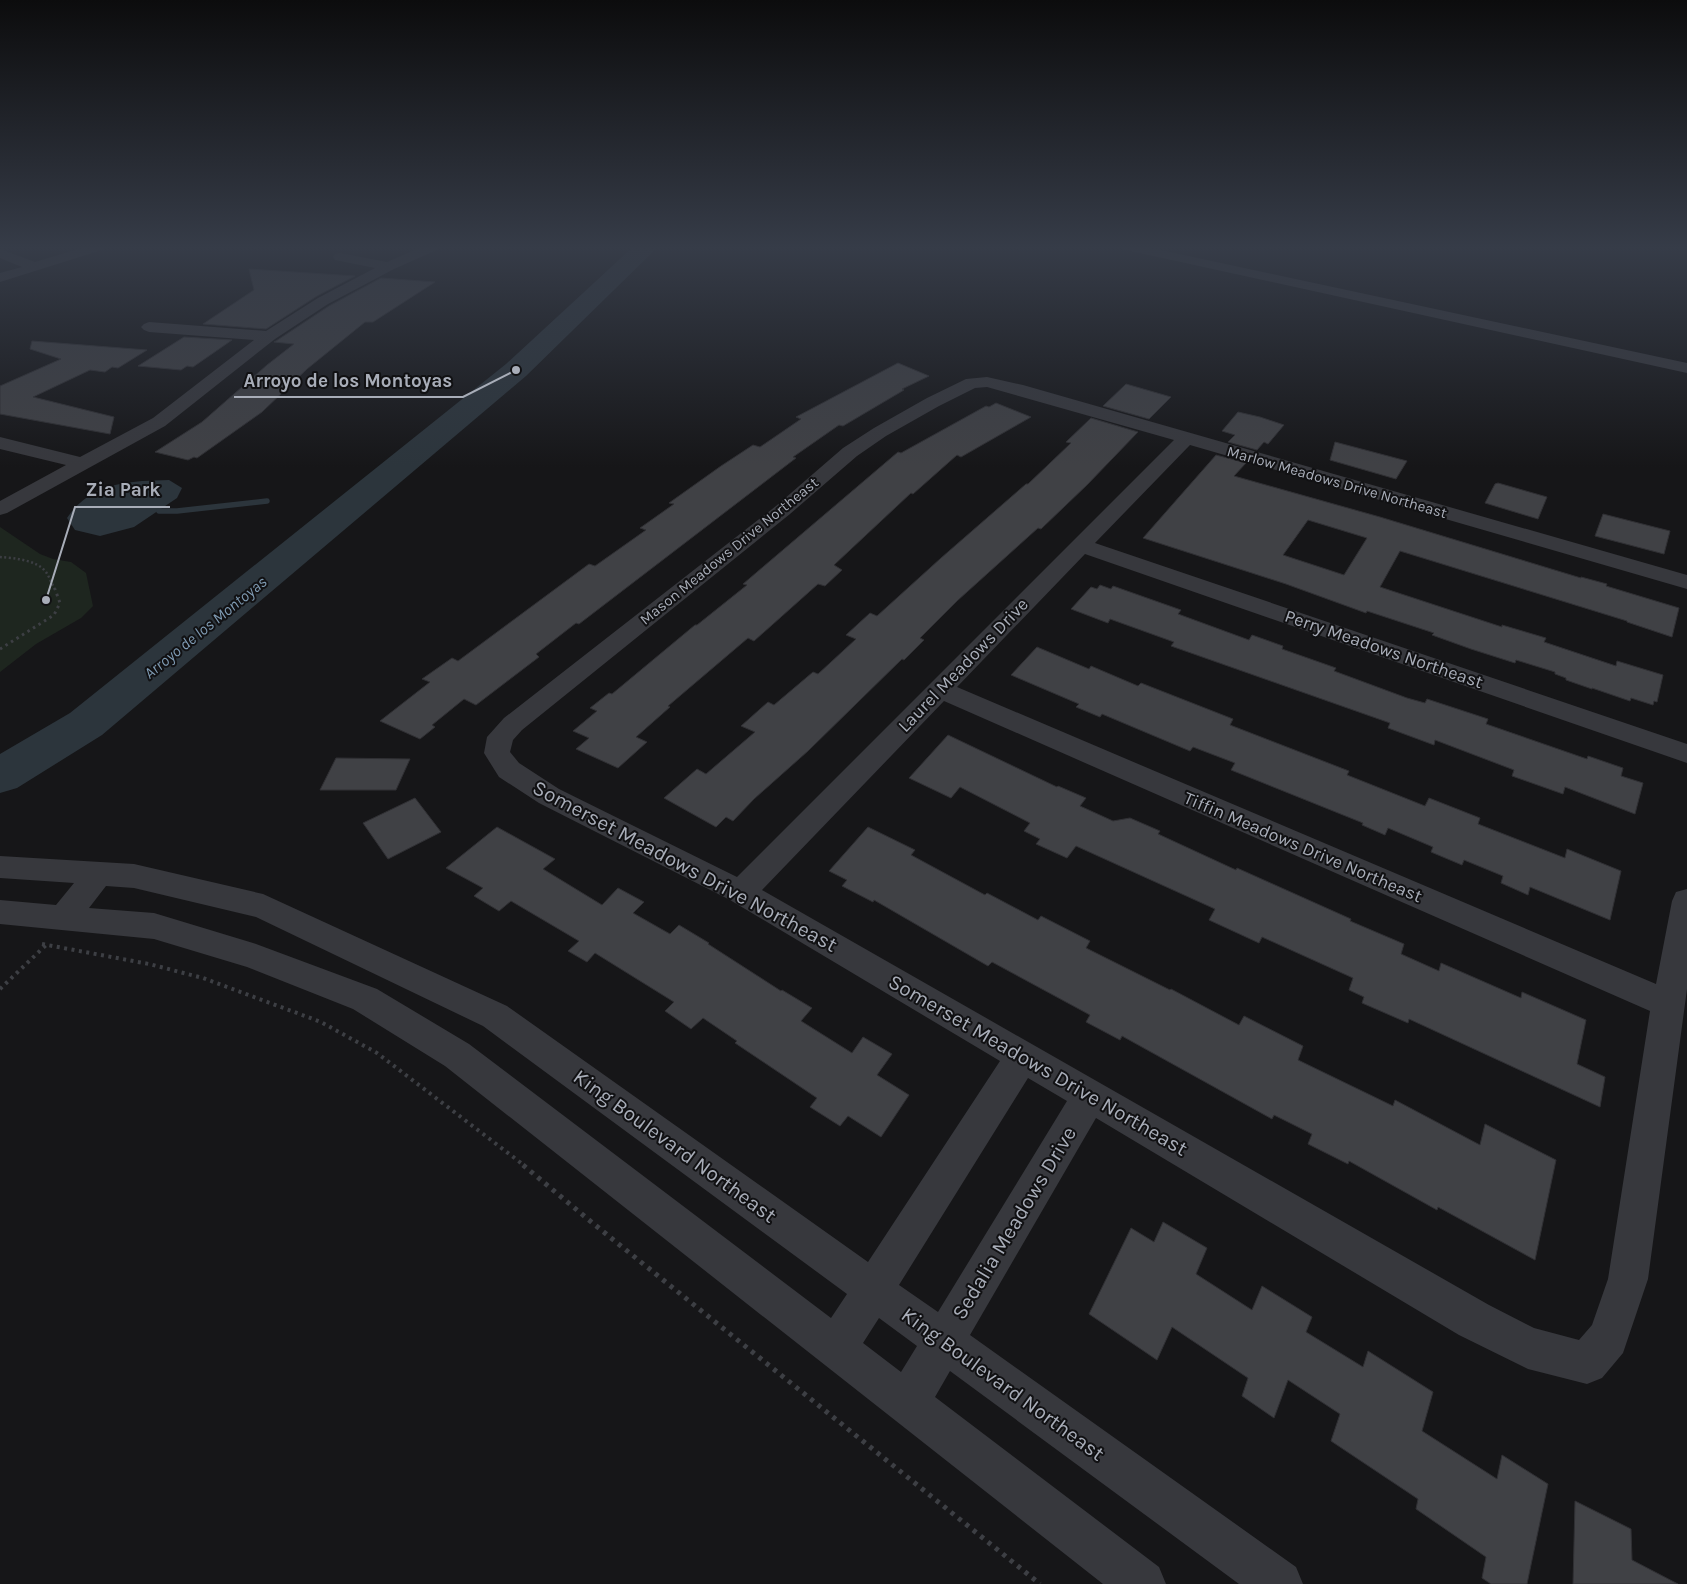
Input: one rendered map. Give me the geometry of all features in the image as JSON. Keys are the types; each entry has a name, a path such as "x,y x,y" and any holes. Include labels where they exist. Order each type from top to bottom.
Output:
{"street":[{"path":"0,509 159,422 269,336 294,320"},
{"path":"1466,320 1687,368"},
{"path":"149,327 269,336"},
{"name":"Marlow Meadows Drive Northeast","path":"987,382 1687,582"},
{"name":"Mason Meadows Drive Northeast","path":"497,754 500,737 513,724 783,510 850,452 880,432 933,402 972,383 987,382"},
{"name":"Laurel Meadows Drive","path":"741,892 1185,439"},
{"path":"0,443 84,464"},
{"name":"Perry Meadows Northeast","path":"1081,545 1687,754"},
{"name":"Tiffin Meadows Drive Northeast","path":"939,689 1668,1004"},
{"name":"Somerset Meadows Drive Northeast","path":"497,754 509,770 549,796 741,892 1474,1320 1528,1348 1587,1362 1608,1338 1628,1279 1668,1004"},
{"name":"King Boulevard Northeast","path":"0,867 134,876 263,906 495,1016 1279,1584"},
{"path":"50,936 98,874"},
{"path":"1668,1004 1687,901"},
{"path":"0,912 50,936 154,926 252,956 365,999 456,1055 1142,1584"},
{"path":"836,1348 1023,1056"},
{"name":"Sedalia Meadows Drive","path":"907,1403 1090,1095"}],"path":[{"path":"0,557 12,558 41,568 46,572 61,600 60,607 54,615 0,650"},
{"path":"0,989 50,936 203,978 322,1022 377,1053 505,1149 595,1225 1040,1584"}],"shaded area":[{"path":"169,480 182,488 177,498 134,527 100,536 75,530 67,518 87,497 99,490 125,483"},
{"path":"0,527 40,554 53,559 71,562 86,573 93,606 81,618 36,644 0,672"}],"building":[{"path":"209,320 280,320 266,329 203,324"},
{"path":"308,320 376,320 365,322 307,369 262,412 197,458 194,457 188,460 155,452 202,422 294,344 274,342"},
{"path":"184,337 232,340 193,367 187,366 181,370 138,366"},
{"path":"32,341 147,350 118,368 112,367 105,372 90,370 33,397 114,417 110,434 0,414 0,386 61,359 30,349"},
{"path":"898,363 929,376 902,389 904,390 843,426 839,425 793,457 796,458 579,624 576,623 536,654 539,657 476,705 464,699 432,725 435,727 420,739 380,721 430,682 422,679 452,658 458,661 589,564 595,566 646,530 640,528 674,504 669,503 721,466 753,445 760,447 801,419 796,417"},
{"path":"1126,384 1171,397 1149,419 1103,406"},
{"path":"996,403 1031,417 961,457 957,455 913,494 911,493 834,565 842,570 825,586 818,584 754,641 748,638 668,706 670,707 636,737 647,742 618,768 576,749 589,738 573,731 597,711 590,708 609,693 612,694 695,625 747,585 743,584 898,452 901,453 986,406 989,407"},
{"path":"1238,412 1284,425 1268,444 1264,442 1257,450 1228,442 1235,435 1222,431"},
{"path":"1091,418 1138,432 1041,529 1038,528 957,601 920,638 924,640 904,660 902,659 733,821 726,817 716,827 664,798 697,769 706,774 755,732 741,726 768,702 774,705 813,672 818,674 856,639 846,635 870,613 877,616 941,558 1028,484 1071,443 1066,442"},
{"path":"1335,442 1407,461 1396,479 1330,460"},
{"path":"1216,455 1246,463 1234,476 1607,584 1606,586 1679,608 1672,637 1627,621 1400,551 1380,587 1502,627 1502,625 1546,638 1544,642 1616,666 1617,661 1663,675 1657,702 1654,701 1653,705 1631,698 1630,701 1592,689 1566,680 1566,678 1555,674 1555,672 1516,660 1515,663 1471,649 1432,635 1434,633 1367,611 1366,613 1286,584 1143,538","holes":["1308,520 1367,538 1344,575 1283,555"]},
{"path":"1498,483 1547,497 1538,519 1485,503 1495,484"},
{"path":"1603,514 1670,531 1664,554 1595,536"},
{"path":"1100,585 1111,589 1113,586 1181,610 1178,614 1249,640 1252,635 1283,646 1282,649 1336,668 1334,671 1407,698 1425,703 1427,699 1488,719 1486,724 1587,759 1588,756 1623,768 1621,776 1643,783 1635,814 1565,787 1563,794 1512,776 1514,770 1435,740 1434,745 1388,728 1390,723 1171,646 1174,642 1110,619 1108,623 1071,609 1091,587 1097,589"},
{"path":"1037,647 1089,669 1091,666 1138,686 1141,683 1233,719 1230,725 1349,771 1347,775 1425,806 1429,798 1480,818 1478,824 1565,858 1567,849 1621,871 1610,920 1530,887 1528,895 1501,883 1503,876 1464,860 1462,865 1431,852 1433,847 1388,828 1385,835 1362,825 1363,823 1231,770 1235,763 1193,747 1190,751 1102,714 1100,717 1076,707 1079,704 1011,675"},
{"path":"948,735 1057,787 1086,798 1080,806 1113,821 1130,818 1160,831 1158,834 1236,870 1237,868 1404,944 1401,954 1439,971 1441,963 1521,998 1522,992 1586,1020 1577,1064 1605,1077 1600,1107 1409,1019 1408,1023 1362,1003 1364,997 1349,990 1353,978 1262,937 1259,943 1209,920 1215,909 1076,846 1067,858 1036,844 1040,839 1024,831 1030,823 960,787 951,798 909,778"},
{"path":"336,758 410,759 396,790 320,790"},
{"path":"415,798 441,832 388,859 363,823"},
{"path":"497,827 555,859 543,869 602,905 618,888 644,902 633,913 670,934 679,925 781,991 812,1008 801,1021 852,1053 863,1037 892,1054 877,1075 909,1095 881,1137 848,1116 840,1126 810,1107 817,1098 735,1043 737,1041 703,1018 691,1029 665,1011 674,1002 595,953 587,962 568,951 579,941 511,901 499,911 474,896 483,888 446,868"},
{"path":"868,827 915,850 911,855 985,895 987,893 1038,920 1041,916 1090,941 1086,948 1171,989 1239,1025 1244,1016 1303,1046 1298,1060 1393,1106 1395,1100 1480,1145 1485,1124 1556,1160 1535,1260 1438,1207 1437,1210 1349,1161 1348,1164 1308,1144 1312,1134 1274,1115 1272,1119 1122,1036 1120,1040 1086,1022 1090,1015 992,962 988,966 874,900 873,902 842,886 847,880 829,871"},
{"path":"1163,1222 1207,1248 1196,1274 1252,1310 1262,1286 1312,1317 1306,1332 1363,1367 1368,1351 1433,1392 1422,1431 1497,1479 1502,1455 1548,1484 1527,1584 1491,1584 1482,1578 1486,1557 1416,1509 1418,1499 1331,1441 1340,1414 1288,1380 1274,1418 1242,1396 1248,1378 1172,1327 1157,1360 1089,1314 1131,1228 1154,1242"},
{"path":"1575,1501 1631,1529 1632,1560 1678,1584 1573,1584"}],"waterway":[{"name":"Arroyo de los Montoyas","path":"0,776 86,724 516,370 569,320"},
{"path":"159,511 177,511 267,501"}],"place":[{"name":"Arroyo de los Montoyas","path":"516,370"},
{"name":"Zia Park","path":"46,600"}]}
